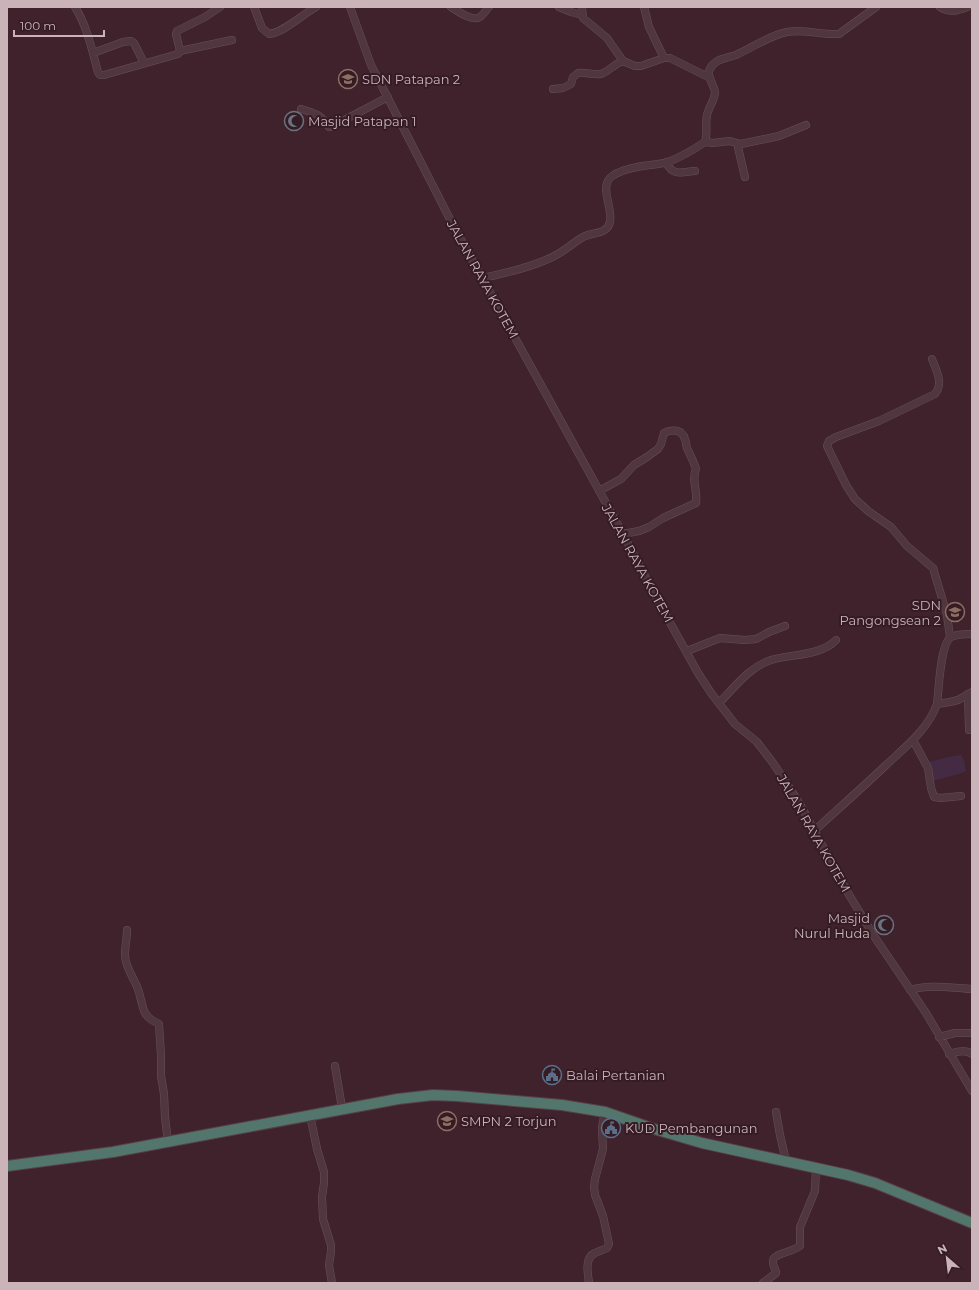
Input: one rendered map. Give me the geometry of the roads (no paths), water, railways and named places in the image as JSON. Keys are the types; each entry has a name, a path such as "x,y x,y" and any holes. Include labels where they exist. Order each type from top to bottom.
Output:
{"highway":[{"path":"7,1166 168,1142 342,1108 416,1096 456,1096 548,1104 605,1112 686,1138 848,1174 875,1183 972,1223"}],"street":[{"path":"75,7 88,37 100,75 110,74 144,63 174,56 180,51 232,40"},
{"path":"180,51 176,34 177,30 205,17 220,7"},
{"path":"254,7 262,28 269,34 274,34 316,7"},
{"name":"JALAN RAYA KOTEM","path":"350,7 371,65 454,225 702,680 735,724 757,742 773,763 801,806 859,910 926,1013 972,1091"},
{"path":"451,7 462,15 476,19 480,17 489,7"},
{"path":"559,7 582,15"},
{"path":"582,7 582,15 586,22 607,38 623,61 635,66 641,66 664,58 670,58 710,78"},
{"path":"644,7 649,27 664,58"},
{"path":"705,142 707,132 707,116 710,106 715,99 715,90 709,72 711,66 715,62 736,55 779,34 788,32 813,31 839,34 876,7"},
{"path":"940,7 946,11 952,12 967,7"},
{"path":"93,53 123,42 131,41 134,43 144,63"},
{"path":"553,89 563,88 571,84 573,77 578,73 600,74 623,61"},
{"path":"301,109 314,113 329,127 331,127 388,97"},
{"path":"483,278 501,274 551,258 567,249 581,238 587,235 600,233 607,228 611,221 610,206 606,188 610,178 615,175 635,167 666,162 681,156 705,142 713,143 730,141 746,143 779,136 806,125"},
{"path":"737,143 745,177"},
{"path":"666,162 670,170 673,172 695,171"},
{"path":"815,830 913,740 928,721 937,704 942,656 945,645 950,637 947,615 933,568 907,546 891,527 868,511 855,499 846,485 827,446 829,441 879,421 935,394 940,384 932,359"},
{"path":"599,491 620,479 634,465 658,449 664,433 675,430 683,435 696,469 694,474 694,484 697,498 696,502 663,518 649,527 639,531 623,534"},
{"path":"687,651 720,638 745,640 756,639 785,626"},
{"path":"950,637 960,634 972,634"},
{"path":"719,703 741,678 765,662 815,651 832,644 836,640"},
{"path":"937,704 954,701 970,693 969,730"},
{"path":"913,740 928,768 934,797 941,798 961,796"},
{"path":"127,930 125,955 128,967 138,988 144,1011 150,1020 159,1024 162,1055 161,1076 168,1142"},
{"path":"910,990 920,987 972,989"},
{"path":"939,1037 955,1033 972,1033"},
{"path":"949,1054 963,1051 968,1051 972,1054"},
{"path":"335,1066 342,1108"},
{"path":"589,1283 589,1258 593,1254 607,1248 609,1244 594,1187 594,1179 603,1149 602,1127 605,1112"},
{"path":"776,1112 786,1161"},
{"path":"310,1115 317,1149 324,1172 322,1198 323,1219 331,1245 329,1265 332,1283"},
{"path":"763,1283 776,1273 773,1262 776,1256 797,1249 800,1246 800,1227 815,1191 816,1168"}],"place":[{"name":"SDN Patapan 2","path":"348,79"},
{"name":"Masjid Patapan 1","path":"294,121"},
{"name":"SDN Pangongsean 2","path":"955,612"},
{"name":"Masjid Nurul Huda","path":"884,925"},
{"name":"Balai Pertanian","path":"552,1075"},
{"name":"SMPN 2 Torjun","path":"447,1121"},
{"name":"KUD Pembangunan","path":"611,1128"}]}
